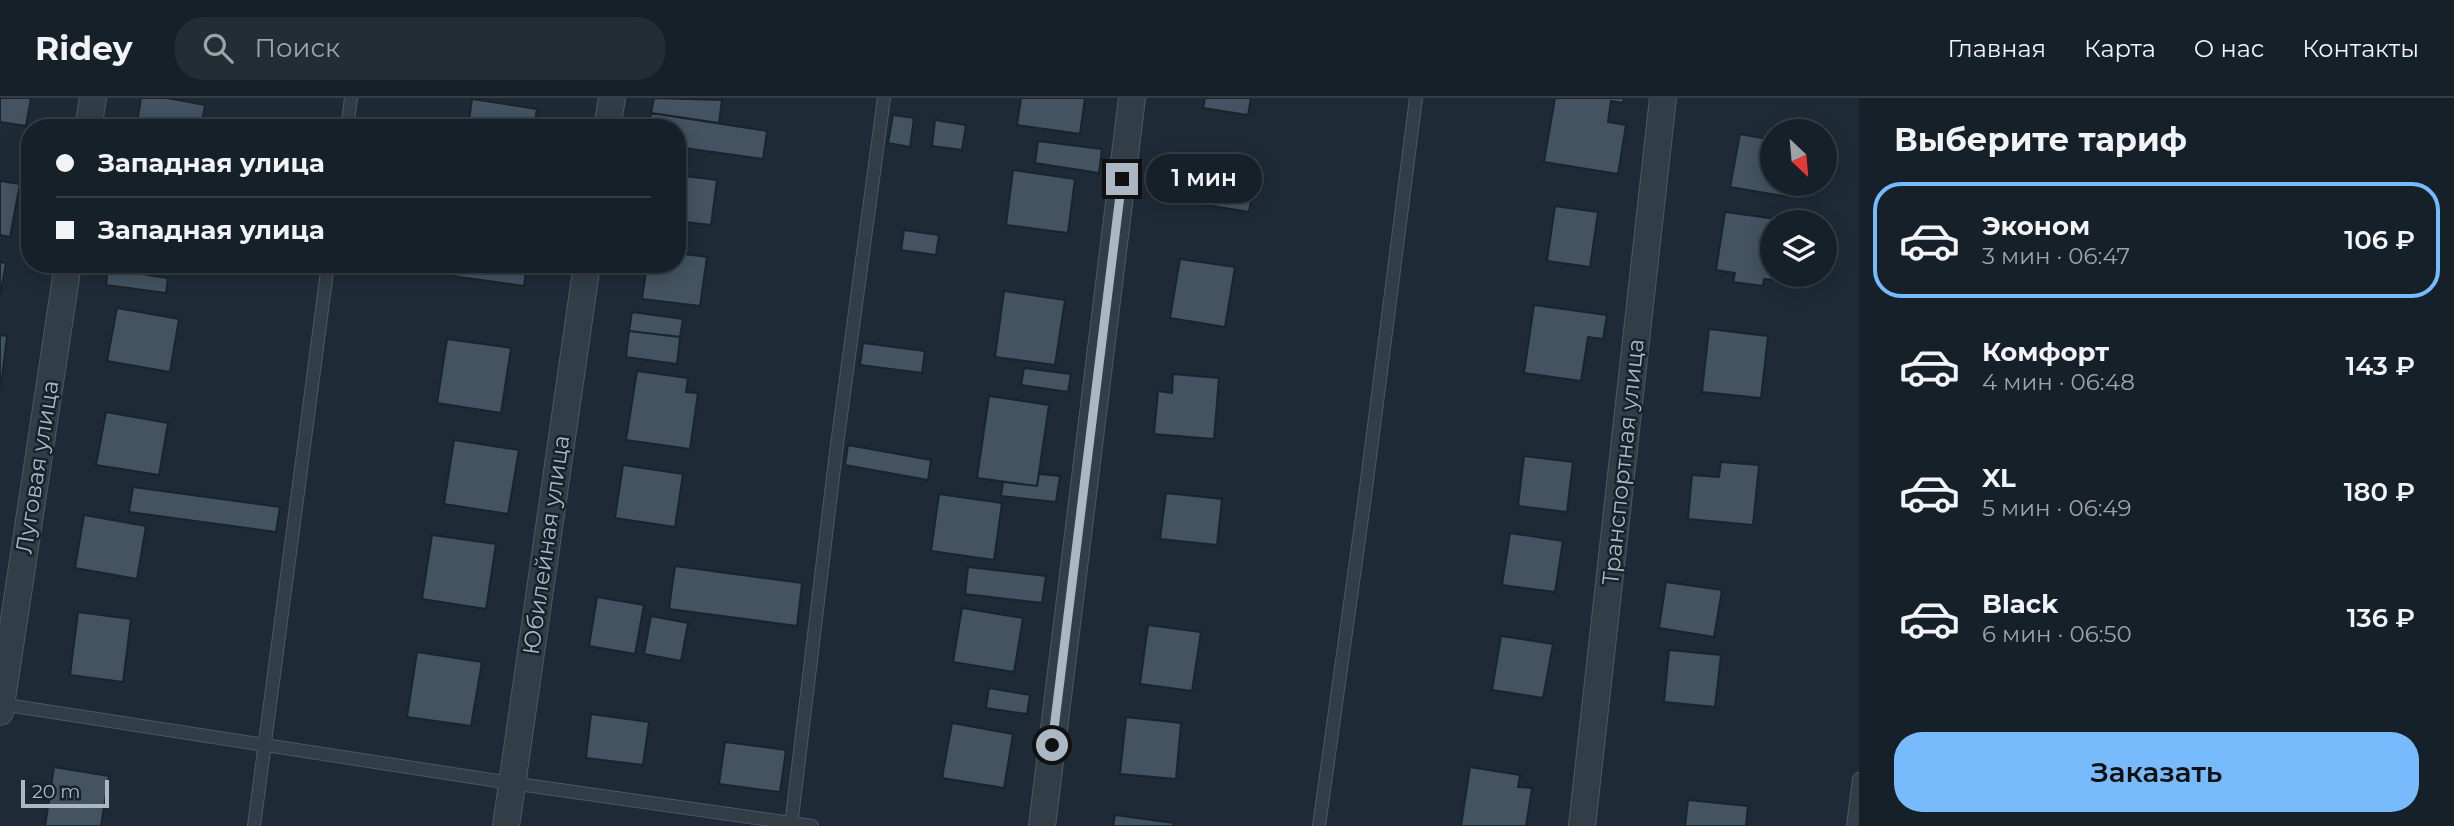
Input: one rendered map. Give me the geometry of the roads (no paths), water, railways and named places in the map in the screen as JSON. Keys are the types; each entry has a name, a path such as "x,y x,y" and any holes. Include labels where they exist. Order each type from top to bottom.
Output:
{"street":[{"path":"90,119 93,98"},
{"path":"608,119 612,98"},
{"path":"1042,826 1132,98"},
{"name":"Транспортная улица","path":"1582,826 1663,98"},
{"name":"Луговая улица","path":"0,712 67,273"},
{"name":"Юбилейная улица","path":"506,826 586,273"}],"lane":[{"path":"348,119 351,98"},
{"path":"791,825 836,452 884,98"},
{"path":"1320,826 1416,98"},
{"path":"254,826 327,273"},
{"path":"0,704 511,783 812,826"},
{"path":"1853,826 1859,779"}]}
